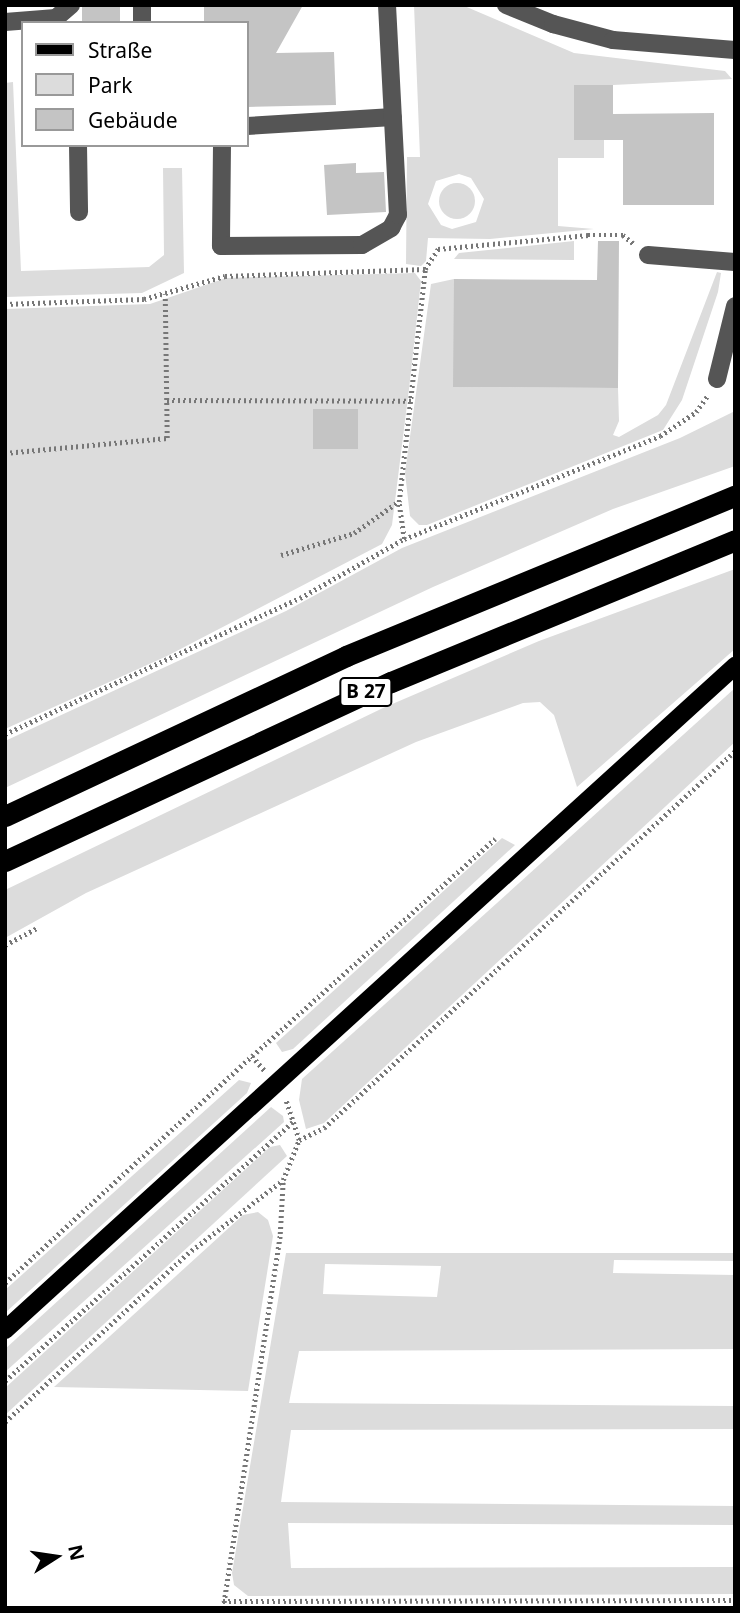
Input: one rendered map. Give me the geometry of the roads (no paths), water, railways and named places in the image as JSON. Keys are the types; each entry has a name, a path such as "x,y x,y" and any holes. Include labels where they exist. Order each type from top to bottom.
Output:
{"highway":[{"name":"B 27","path":"5,816 346,656 735,496"},
{"name":"B 27","path":"5,861 379,687 735,540"}],"main road":[{"path":"5,1330 735,666"}],"street":[{"path":"5,22 56,18 71,5"},
{"path":"222,147 221,246 362,245 391,228 398,215 387,5"},
{"path":"506,5 552,24 613,40 735,50"},
{"path":"248,126 393,117"},
{"path":"78,147 79,212"},
{"path":"648,256 735,262"},
{"path":"717,379 735,308"}]}
